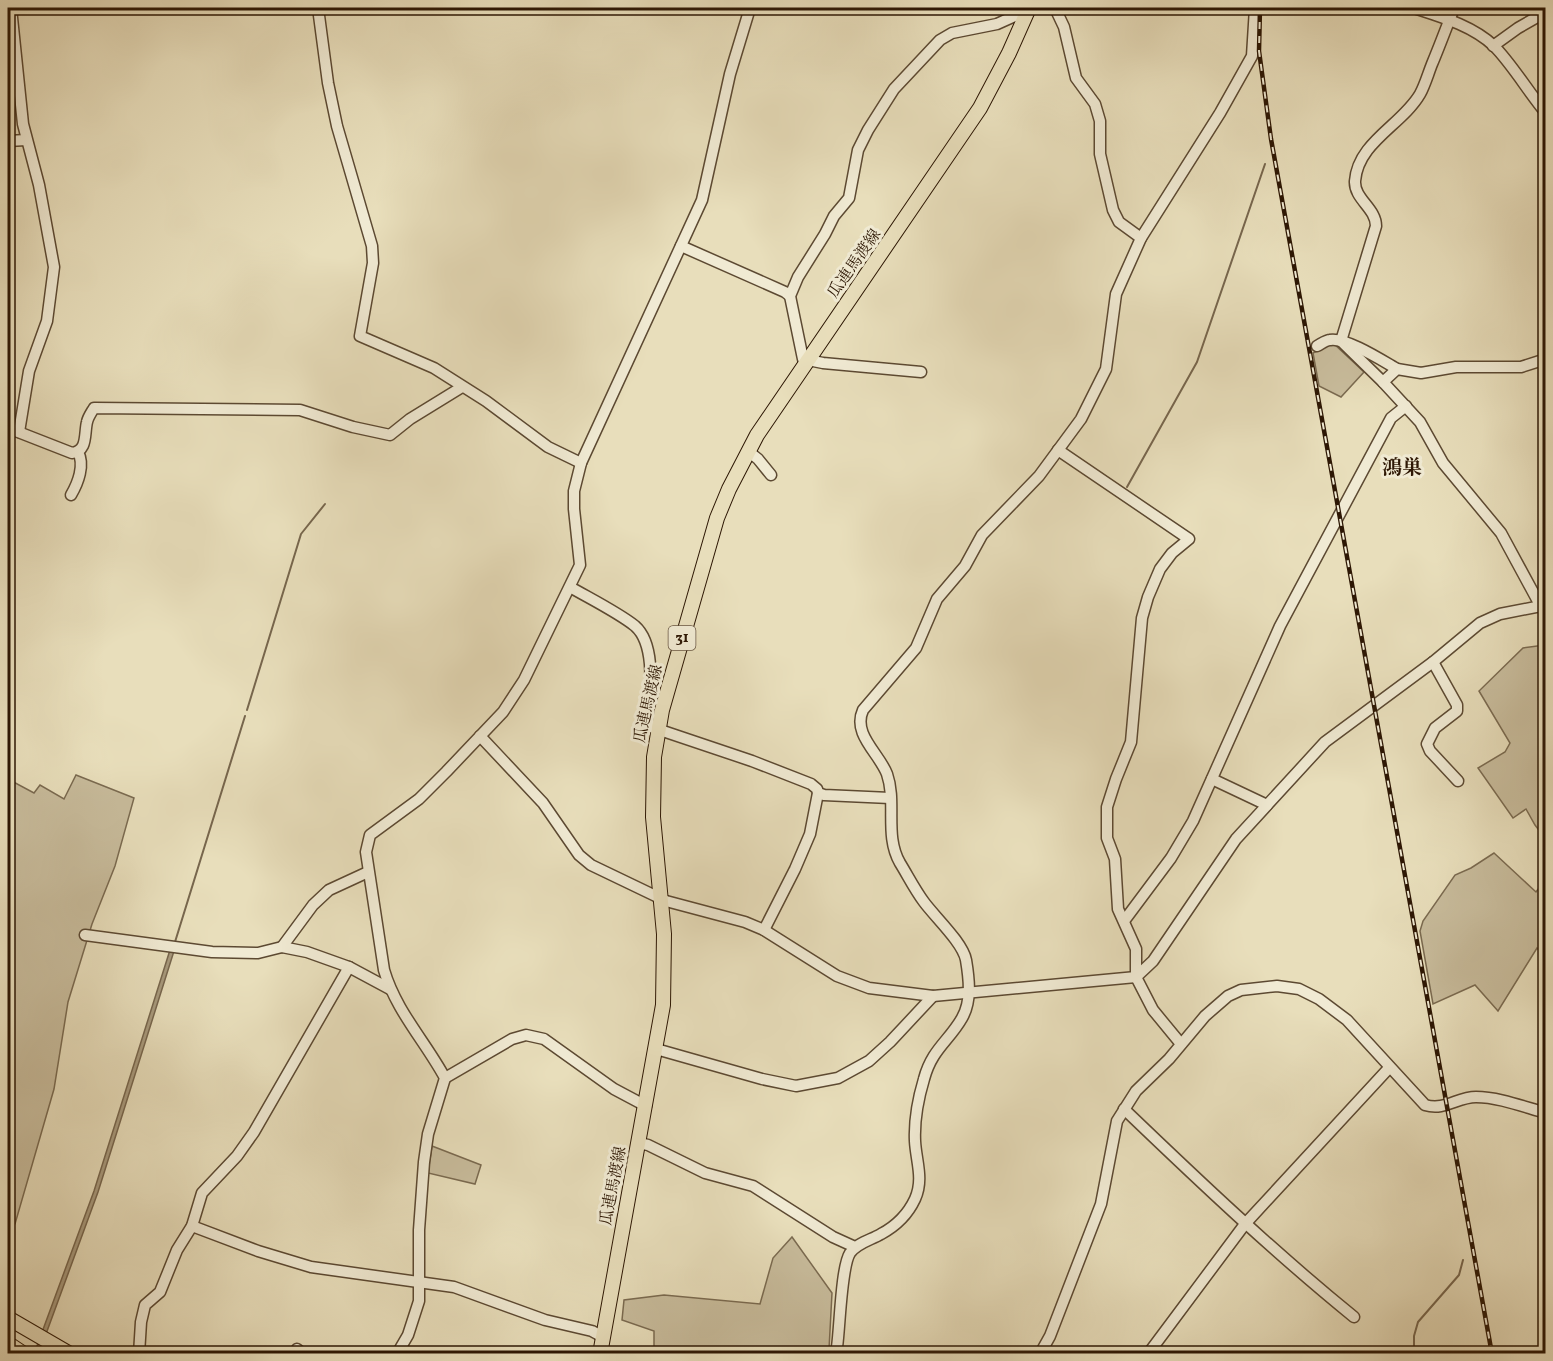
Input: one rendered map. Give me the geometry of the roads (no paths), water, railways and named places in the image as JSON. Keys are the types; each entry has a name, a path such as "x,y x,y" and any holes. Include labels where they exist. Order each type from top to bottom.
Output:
{"highway":[{"path":"8,1344 23,1353"},
{"path":"8,1350 14,1353"}],"main road":[{"name":"瓜連馬渡線","path":"600,1353 663,1005 665,969 652,790 654,757 670,681 717,518 748,451 980,108 1009,53 1028,9"},
{"path":"8,1318 70,1353"}],"street":[{"path":"11,8 26,140 39,185 54,267 47,321 29,371 19,432"},
{"path":"318,8 328,84 337,126 372,246 373,263 360,336 434,368 486,401 548,447 581,463"},
{"path":"445,1078 404,1016 390,989 384,970 368,872 366,852 370,835 419,799 503,712 524,680 570,587 580,565 574,491 581,463 702,200 730,74 750,8"},
{"path":"1055,8 1064,27 1076,78 1095,104 1100,121 1100,154 1113,210 1119,222 1142,238"},
{"path":"834,1353 837,1347 844,1274 849,1254 855,1247 883,1233 905,1216 916,1197 920,1174 915,1141 916,1111 924,1078 930,1059 963,1017 969,992 966,957 962,947 922,899 899,861 891,833 890,785 886,771 860,728 859,718 863,710 916,648 937,599 965,566 982,535 1039,476 1081,419 1106,369 1116,294 1142,238 1220,113 1252,56 1255,8"},
{"path":"1414,8 1450,20 1474,32 1494,46 1545,113"},
{"path":"1341,342 1376,226 1376,218 1356,191 1357,170 1368,149 1408,111 1420,93 1454,8"},
{"path":"921,372 823,363 803,358 790,296 798,277 834,216 849,198 862,139 894,89 946,36 997,24 1028,9"},
{"path":"1494,46 1545,12"},
{"path":"8,141 26,140"},
{"path":"681,246 790,296"},
{"path":"1317,346 1331,339 1370,352 1397,369 1421,373 1456,367 1521,367 1545,359"},
{"path":"480,736 543,802 579,855 591,865 677,905 745,922 764,930 837,976 868,988 933,996 1136,977 1153,961 1236,838 1325,742 1480,624 1500,614 1543,605 1501,533 1443,463 1420,422 1341,342"},
{"path":"1383,382 1397,369"},
{"path":"8,428 72,453 78,452 83,447 87,420 94,408 300,410 353,427 390,435 410,419 462,387"},
{"path":"1124,921 1171,858 1193,820 1280,626 1391,418 1406,406"},
{"path":"1058,450 1189,539 1172,553 1160,569 1148,597 1142,618 1131,742 1107,807 1107,838 1115,859 1118,909 1136,949 1136,977 1153,1010 1181,1044"},
{"path":"748,451 771,475"},
{"path":"71,495 80,471 82,458 78,452"},
{"path":"570,587 636,627 644,639 648,647 650,670 648,726 752,761 817,789 810,834 764,930"},
{"path":"1433,662 1457,711 1435,728 1426,744 1458,781"},
{"path":"1212,779 1267,806"},
{"path":"818,793 890,798"},
{"path":"282,947 313,905 329,890 368,872"},
{"path":"85,935 212,952 258,953 282,947 307,952 349,967 390,989"},
{"path":"139,1353 141,1322 145,1305 160,1292 177,1250 192,1226 202,1193 237,1156 254,1132 349,967"},
{"path":"1040,1353 1050,1336 1101,1204 1117,1121 1136,1091 1169,1059 1205,1016 1228,996 1241,990 1277,986 1299,989 1319,999 1347,1020 1425,1105 1441,1107 1473,1097 1483,1097 1545,1113"},
{"path":"656,1049 762,1079 796,1086 838,1078 869,1061 933,996"},
{"path":"397,1353 408,1335 419,1301 424,1162 428,1134 445,1078 512,1039 526,1035 544,1039 614,1089 646,1106"},
{"path":"1148,1353 1245,1224 1389,1068"},
{"path":"1124,1109 1245,1224 1296,1270 1354,1317"},
{"path":"639,1143 648,1145 705,1173 753,1186 833,1237 855,1247"},
{"path":"192,1226 258,1251 311,1267 454,1287 545,1320 592,1331 603,1337"}],"waterway":[{"path":"1127,487 1197,362 1265,164"},
{"path":"247,710 301,534 325,504"},
{"path":"175,942 245,716"},
{"path":"1414,1354 1414,1336 1418,1322 1459,1275 1463,1260"}],"railway":[{"path":"1260,8 1259,51 1271,139 1492,1354"}],"district":[{"name":"鴻巣","path":"1402,469"}]}
